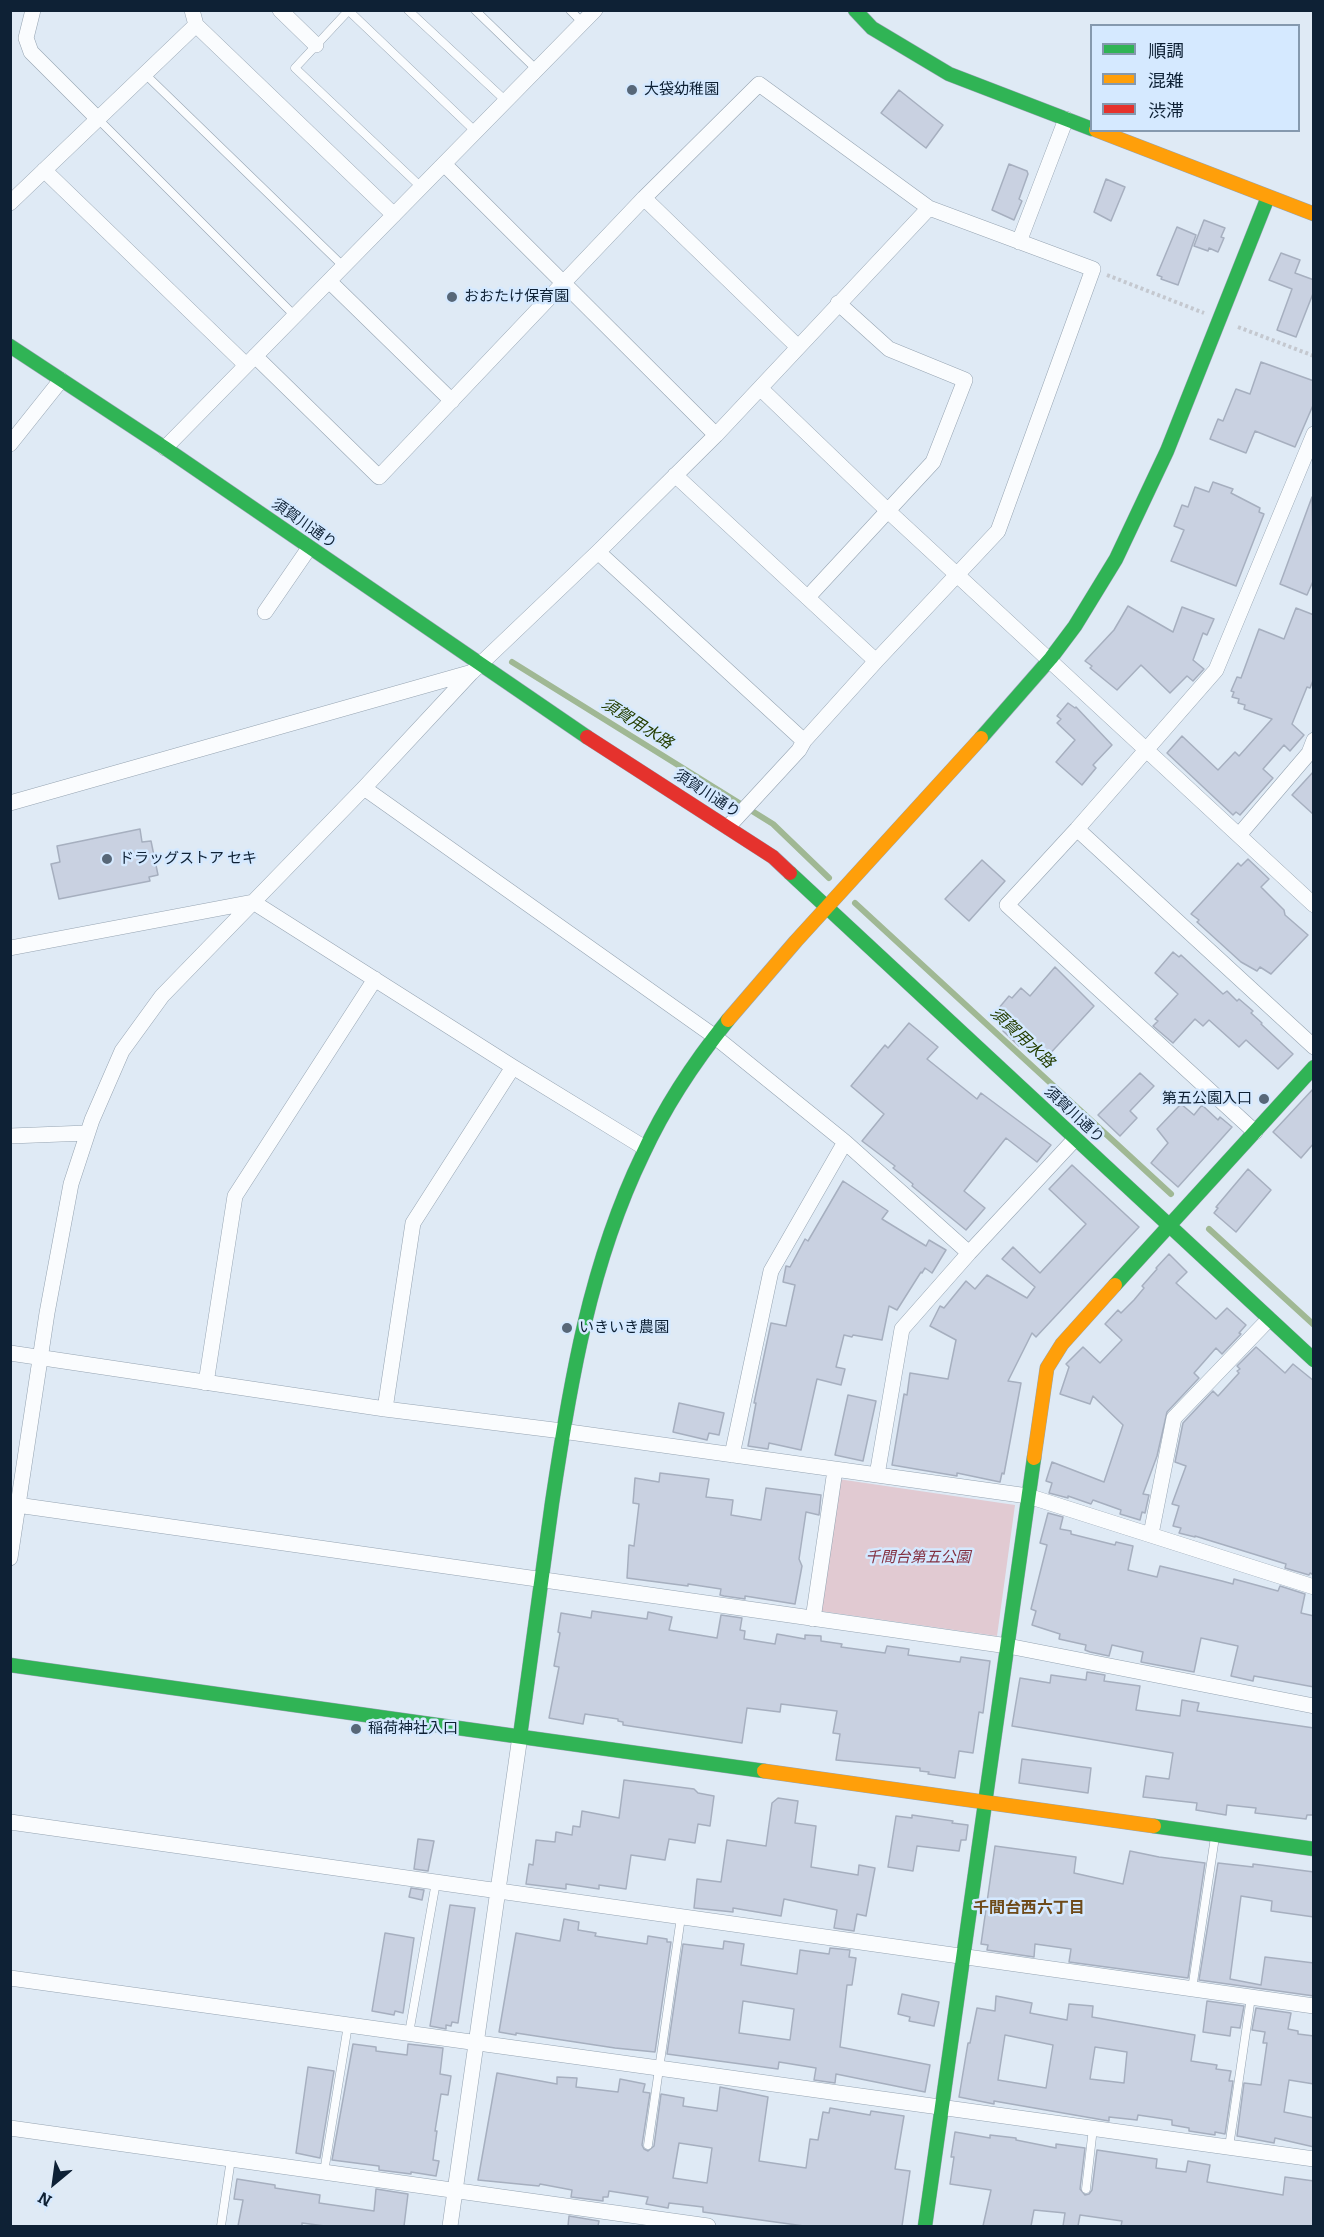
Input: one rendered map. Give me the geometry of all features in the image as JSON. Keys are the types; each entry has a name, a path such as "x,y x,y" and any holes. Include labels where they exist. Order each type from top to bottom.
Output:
{"street":[{"path":"33,10 26,38 31,52 98,119"},
{"path":"280,10 316,45"},
{"path":"165,448 595,10"},
{"path":"855,10 872,28 949,74 1090,128"},
{"path":"10,203 146,74 194,18 394,215"},
{"path":"44,171 379,477 644,198 759,84 929,208 1093,269 998,531 876,661 728,827"},
{"path":"1019,242 1066,119"},
{"path":"1101,132 1314,214"},
{"path":"444,164 716,435"},
{"path":"450,2226 562,1431 578,1342 602,1252 622,1199 645,1148 714,1036 759,981 966,756 1050,659 1081,618 1106,577 1145,503 1175,434 1268,197"},
{"path":"644,198 798,347"},
{"path":"10,1558 14,1504 71,1184 87,1133 122,1051 162,996 364,788 475,669 716,435 929,208"},
{"path":"329,280 452,401"},
{"path":"808,597 933,462 965,380 889,349 838,303"},
{"name":"須賀川通り","path":"10,346 165,448 309,548 475,669 595,742 773,857 1314,1360"},
{"path":"10,444 61,380"},
{"path":"759,388 888,511 1314,905"},
{"path":"1255,1132 1007,905 1216,670 1308,466 1314,434"},
{"path":"675,475 876,661"},
{"path":"265,612 309,548"},
{"path":"598,552 804,741"},
{"path":"10,803 475,669"},
{"path":"1239,835 1309,753 1314,740"},
{"path":"364,788 714,1036 845,1142 969,1253"},
{"path":"1077,829 1314,1047"},
{"path":"10,948 253,902 645,1148"},
{"path":"206,1383 236,1196 375,979"},
{"path":"385,1409 413,1223 513,1067"},
{"path":"925,2226 1047,1368 1062,1344 1314,1067"},
{"path":"10,1136 87,1133"},
{"path":"877,1475 902,1329 1075,1139"},
{"path":"732,1455 771,1270 845,1142"},
{"path":"1151,1534 1174,1418 1269,1319"},
{"path":"10,1353 385,1409 562,1431 1028,1496 1314,1587"},
{"path":"813,1619 835,1470"},
{"path":"14,1504 1008,1646 1314,1706"},
{"path":"10,1665 1314,1849"},
{"path":"10,1822 1314,2006"},
{"path":"10,1978 1314,2159"},
{"path":"10,2128 708,2226"}],"lane":[{"path":"408,10 506,101"},
{"path":"475,10 537,70"},
{"path":"570,10 583,23"},
{"path":"421,187 295,68 349,11 476,132"},
{"path":"146,74 343,266"},
{"path":"98,119 295,316"},
{"path":"1192,1989 1215,1835"},
{"path":"409,2033 436,1882"},
{"path":"648,2145 681,1917"},
{"path":"1228,2147 1251,1997"},
{"path":"324,2172 348,2025"},
{"path":"1086,2189 1093,2128"},
{"path":"221,2226 231,2159"}],"green space":[{"name":"千間台第五公園","path":"838,1479 1015,1505 997,1636 820,1611"}],"building":[{"path":"899,90 943,125 926,148 881,113"},
{"path":"1009,164 1027,171 1028,174 1019,199 1022,201 1014,220 992,210"},
{"path":"1106,179 1125,187 1111,221 1094,212"},
{"path":"1204,220 1225,228 1221,237 1224,238 1218,252 1194,246"},
{"path":"1177,227 1196,235 1178,285 1161,279 1162,277 1157,275"},
{"path":"1281,253 1300,260 1295,273 1314,280 1314,291 1296,337 1277,330 1292,289 1269,280"},
{"path":"1261,362 1314,381 1314,403 1295,447 1255,431 1246,453 1210,439 1218,419 1223,421 1236,389 1250,394"},
{"path":"1213,482 1233,489 1231,493 1260,508 1259,512 1264,514 1236,586 1171,561 1184,530 1174,526 1182,505 1188,507 1195,487 1209,492"},
{"path":"1312,497 1314,579 1307,595 1280,584"},
{"path":"1128,606 1173,632 1182,607 1214,619 1207,635 1203,633 1193,660 1204,669 1193,681 1187,676 1170,693 1141,665 1117,690 1090,668 1092,666 1085,661 1114,630"},
{"path":"1296,608 1314,615 1314,678 1310,688 1307,687 1292,724 1304,735 1290,751 1284,745 1263,769 1273,778 1240,815 1236,812 1233,815 1167,753 1182,736 1218,770 1235,752 1239,756 1272,719 1244,709 1245,705 1238,703 1239,699 1232,697 1234,692 1231,691 1237,677 1241,678 1259,629 1284,639"},
{"path":"1068,703 1076,707 1112,745 1093,765 1096,768 1082,785 1056,762 1075,740 1057,723 1061,719 1057,716"},
{"path":"1314,771 1314,815 1292,795"},
{"path":"140,829 142,842 151,841 158,875 149,877 150,881 59,899 51,864 60,862 57,846"},
{"path":"1248,859 1269,879 1261,887 1284,910 1285,915 1308,935 1271,974 1260,967 1257,971 1241,962 1191,914 1238,863 1241,866"},
{"path":"982,860 1005,881 969,921 945,899"},
{"path":"1173,952 1179,957 1181,955 1223,994 1227,991 1237,1001 1239,999 1253,1011 1251,1013 1261,1024 1293,1054 1278,1069 1246,1040 1239,1047 1209,1020 1203,1026 1195,1019 1173,1043 1153,1026 1158,1021 1155,1019 1178,994 1155,973"},
{"path":"1055,967 1094,1006 1045,1059 1043,1057 1039,1060 1022,1043 1019,1046 1003,1031 1010,1022 998,1012 998,1009 1009,996 1012,998 1021,988 1030,996"},
{"path":"909,1023 938,1047 927,1059 977,1099 981,1093 1051,1145 1037,1162 1006,1138 964,1191 985,1208 966,1230 912,1186 913,1184 893,1168 895,1166 862,1141 884,1114 851,1086 885,1045 888,1048"},
{"path":"1140,1073 1154,1086 1130,1111 1137,1118 1120,1136 1098,1115"},
{"path":"1314,1088 1314,1143 1301,1158 1273,1132"},
{"path":"1181,1104 1194,1115 1202,1105 1218,1120 1220,1117 1232,1127 1178,1187 1151,1163 1168,1143 1157,1129"},
{"path":"1072,1165 1139,1227 1036,1337 1032,1333 1008,1381 1021,1383 1004,1474 1002,1473 1000,1482 957,1473 957,1476 892,1465 904,1394 907,1395 910,1373 948,1379 956,1340 930,1326 940,1306 944,1308 966,1281 975,1289 987,1275 1027,1298 1035,1287 1002,1259 1013,1247 1040,1273 1086,1224 1049,1189"},
{"path":"1248,1169 1271,1190 1236,1232 1214,1213 1218,1208 1216,1207"},
{"path":"843,1181 888,1211 882,1219 926,1246 929,1240 946,1250 932,1273 925,1268 921,1272 897,1310 889,1306 882,1340 844,1335 836,1367 845,1369 841,1385 817,1379 801,1450 769,1443 768,1449 748,1446 756,1403 754,1403 771,1323 786,1326 795,1285 783,1282 786,1266 790,1267 805,1239 808,1241"},
{"path":"1169,1254 1187,1272 1176,1283 1216,1319 1227,1308 1246,1325 1239,1333 1241,1334 1222,1354 1216,1348 1194,1373 1199,1378 1167,1412 1157,1456 1143,1494 1149,1495 1145,1513 1142,1512 1140,1520 1120,1514 1121,1510 1093,1500 1091,1504 1068,1496 1068,1498 1049,1493 1052,1483 1046,1481 1052,1462 1104,1482 1123,1425 1093,1396 1090,1404 1060,1394 1069,1367 1066,1364 1083,1347 1100,1363 1122,1340 1105,1324 1118,1310 1121,1313 1134,1300 1144,1288 1142,1286"},
{"path":"1256,1347 1285,1373 1293,1364 1314,1381 1314,1575 1285,1568 1286,1564 1179,1533 1181,1528 1173,1526 1179,1506 1172,1504 1186,1466 1175,1462 1183,1423 1213,1391 1218,1396 1239,1373 1237,1371 1240,1369 1237,1366"},
{"path":"848,1395 876,1401 863,1461 835,1455"},
{"path":"679,1403 724,1413 719,1435 709,1433 707,1440 673,1432"},
{"path":"660,1473 709,1479 706,1497 733,1500 731,1515 761,1520 766,1488 821,1495 819,1515 806,1512 799,1559 802,1566 795,1604 745,1596 745,1599 724,1596 720,1595 721,1589 627,1578 629,1545 634,1546 639,1504 633,1503 635,1478 659,1482"},
{"path":"1048,1513 1063,1517 1060,1529 1071,1531 1071,1534 1115,1545 1116,1542 1133,1546 1128,1570 1157,1577 1160,1566 1233,1584 1234,1579 1278,1591 1280,1586 1305,1594 1301,1613 1314,1616 1314,1687 1254,1676 1253,1681 1231,1676 1238,1646 1201,1638 1194,1672 1141,1662 1143,1652 1112,1645 1109,1656 1090,1652 1085,1650 1086,1645 1059,1639 1060,1634 1032,1625 1036,1611 1031,1609 1047,1545 1040,1543"},
{"path":"592,1611 647,1619 648,1612 672,1617 669,1630 717,1638 721,1615 742,1618 740,1630 745,1631 744,1639 775,1644 777,1634 805,1639 805,1635 821,1636 821,1641 842,1644 841,1647 885,1653 887,1646 909,1649 908,1655 960,1662 961,1657 990,1661 983,1713 979,1712 973,1753 959,1751 955,1778 928,1774 929,1772 920,1771 920,1768 836,1760 840,1734 833,1733 837,1711 781,1704 780,1712 747,1708 742,1743 623,1725 623,1722 618,1719 585,1714 583,1724 549,1718 559,1667 554,1666 561,1613 591,1618"},
{"path":"1087,1672 1105,1675 1104,1681 1140,1686 1136,1710 1180,1716 1182,1700 1199,1703 1197,1711 1314,1728 1314,1815 1307,1815 1306,1819 1255,1813 1256,1808 1227,1805 1226,1815 1196,1810 1197,1803 1143,1797 1146,1776 1169,1779 1173,1753 1012,1726 1020,1678 1050,1683 1051,1675 1086,1680"},
{"path":"1022,1759 1091,1768 1088,1793 1019,1783"},
{"path":"624,1780 694,1789 698,1793 714,1796 710,1826 698,1824 695,1843 669,1839 665,1860 631,1855 626,1889 599,1885 599,1889 566,1884 566,1889 526,1884 529,1864 533,1865 536,1840 555,1842 556,1832 572,1835 573,1826 580,1827 582,1811 619,1818"},
{"path":"778,1798 798,1801 795,1823 816,1826 811,1867 858,1875 859,1865 875,1868 866,1916 857,1914 854,1931 834,1928 837,1910 784,1899 781,1916 733,1908 733,1912 694,1908 697,1879 721,1882 727,1840 766,1846 772,1803"},
{"path":"912,1815 968,1825 966,1840 961,1840 959,1851 917,1846 913,1871 888,1867 896,1816 912,1818"},
{"path":"418,1839 434,1841 428,1871 414,1869"},
{"path":"995,1846 1076,1857 1074,1873 1123,1884 1130,1851 1205,1863 1188,1978 1069,1962 1071,1949 1035,1944 1034,1957 987,1950 988,1945 981,1944"},
{"path":"1218,1863 1253,1867 1253,1864 1314,1872 1314,1917 1271,1911 1272,1901 1241,1896 1230,1979 1261,1985 1265,1957 1314,1963 1314,1996 1199,1980"},
{"path":"411,1888 424,1890 422,1900 409,1897"},
{"path":"450,1905 475,1908 458,2023 452,2022 451,2026 446,2025 446,2029 430,2026"},
{"path":"564,1919 579,1922 578,1930 596,1933 595,1936 647,1944 648,1936 667,1939 667,1942 671,1942 655,2052 499,2032 516,1933 560,1941"},
{"path":"385,1933 414,1938 403,2013 395,2011 394,2015 372,2011"},
{"path":"724,1941 744,1944 741,1965 797,1974 800,1950 829,1954 830,1948 850,1950 849,1957 856,1958 852,1985 847,1985 840,2047 930,2065 925,2092 836,2074 835,2083 814,2080 816,2068 779,2062 778,2069 667,2054 683,1944 723,1949","holes":["743,2001 794,2009 790,2040 739,2033"]},
{"path":"902,1994 939,2002 934,2026 909,2021 910,2017 898,2014"},
{"path":"996,1996 1032,2003 1030,2013 1067,2020 1069,2004 1093,2006 1092,2017 1195,2035 1191,2061 1217,2065 1216,2069 1231,2071 1229,2081 1233,2081 1225,2134 1215,2132 1215,2135 1189,2131 1189,2128 1172,2125 1172,2120 1138,2115 1137,2120 1109,2117 1109,2121 959,2097 968,2043 970,2043 977,2008 995,2011","holes":["1005,2035 1053,2045 1046,2088 998,2080","1095,2047 1127,2052 1124,2083 1090,2079"]},
{"path":"1207,2001 1244,2006 1240,2028 1231,2027 1230,2036 1203,2032"},
{"path":"1256,2008 1291,2013 1288,2029 1298,2031 1298,2034 1314,2036 1314,2084 1289,2080 1284,2112 1314,2118 1314,2147 1275,2138 1274,2143 1237,2136 1244,2083 1261,2085 1267,2043 1263,2043 1265,2032 1252,2030"},
{"path":"353,2044 376,2047 376,2051 407,2055 408,2044 443,2048 440,2074 451,2076 448,2095 441,2094 435,2131 437,2131 433,2160 439,2161 436,2176 379,2170 379,2166 332,2160"},
{"path":"308,2067 334,2071 320,2158 296,2153"},
{"path":"497,2073 557,2084 557,2077 577,2078 576,2087 618,2092 620,2079 645,2084 643,2092 650,2093 642,2145 648,2151 654,2146 661,2094 684,2098 683,2106 717,2111 720,2087 768,2097 759,2161 806,2168 810,2139 818,2140 823,2112 829,2113 830,2108 870,2115 871,2111 904,2116 895,2169 910,2171 902,2226 804,2226 703,2212 703,2207 669,2203 668,2208 646,2204 648,2197 609,2191 608,2197 603,2197 603,2201 571,2197 572,2190 540,2184 539,2186 478,2180","holes":["679,2143 712,2148 707,2183 673,2178"]},
{"path":"955,2132 990,2138 990,2135 1016,2138 1016,2140 1056,2148 1056,2144 1085,2148 1080,2189 1085,2195 1092,2190 1097,2150 1157,2159 1156,2168 1186,2172 1188,2161 1210,2165 1207,2182 1283,2195 1285,2177 1314,2181 1314,2226 1121,2226 1122,2221 1080,2215 1078,2226 1063,2226 1065,2213 1034,2210 1031,2226 983,2226 991,2190 950,2184"},
{"path":"237,2179 320,2195 319,2203 374,2211 376,2189 408,2194 404,2226 325,2226 302,2223 302,2226 238,2226 243,2200 234,2199"},
{"path":"569,2216 599,2221 598,2226 568,2226"}],"waterway":[{"name":"須賀用水路","path":"512,662 773,824 829,878"},
{"name":"須賀用水路","path":"855,903 1171,1194"},
{"name":"須賀用水路","path":"1209,1229 1314,1325"}],"traffic: fast":[{"path":"855,10 872,28 949,74 1090,128"},
{"path":"981,738 1051,658 1075,626 1116,559 1167,451 1268,197"},
{"path":"10,346 165,448 587,737"},
{"path":"790,873 1314,1360"},
{"path":"520,1736 566,1413 584,1324 596,1281 625,1195 652,1136 681,1084 728,1020"},
{"path":"1115,1285 1314,1067"},
{"path":"925,2226 1034,1458"},
{"path":"10,1665 764,1771"},
{"path":"1154,1826 1314,1849"}],"traffic: slow":[{"path":"1101,132 1314,214"},
{"path":"728,1020 796,941 981,738"},
{"path":"1034,1458 1047,1368 1062,1344 1115,1285"},
{"path":"764,1771 1154,1826"}],"traffic: jam":[{"path":"587,737 773,857 790,873"}],"place":[{"name":"大袋幼稚園","path":"632,90"},
{"name":"おおたけ保育園","path":"452,297"},
{"name":"ドラッグストア セキ","path":"107,859"},
{"name":"第五公園入口","path":"1264,1099"},
{"name":"いきいき農園","path":"567,1328"},
{"name":"稲荷神社入口","path":"356,1729"}],"district":[{"name":"千間台西六丁目","path":"1029,1909"}]}
